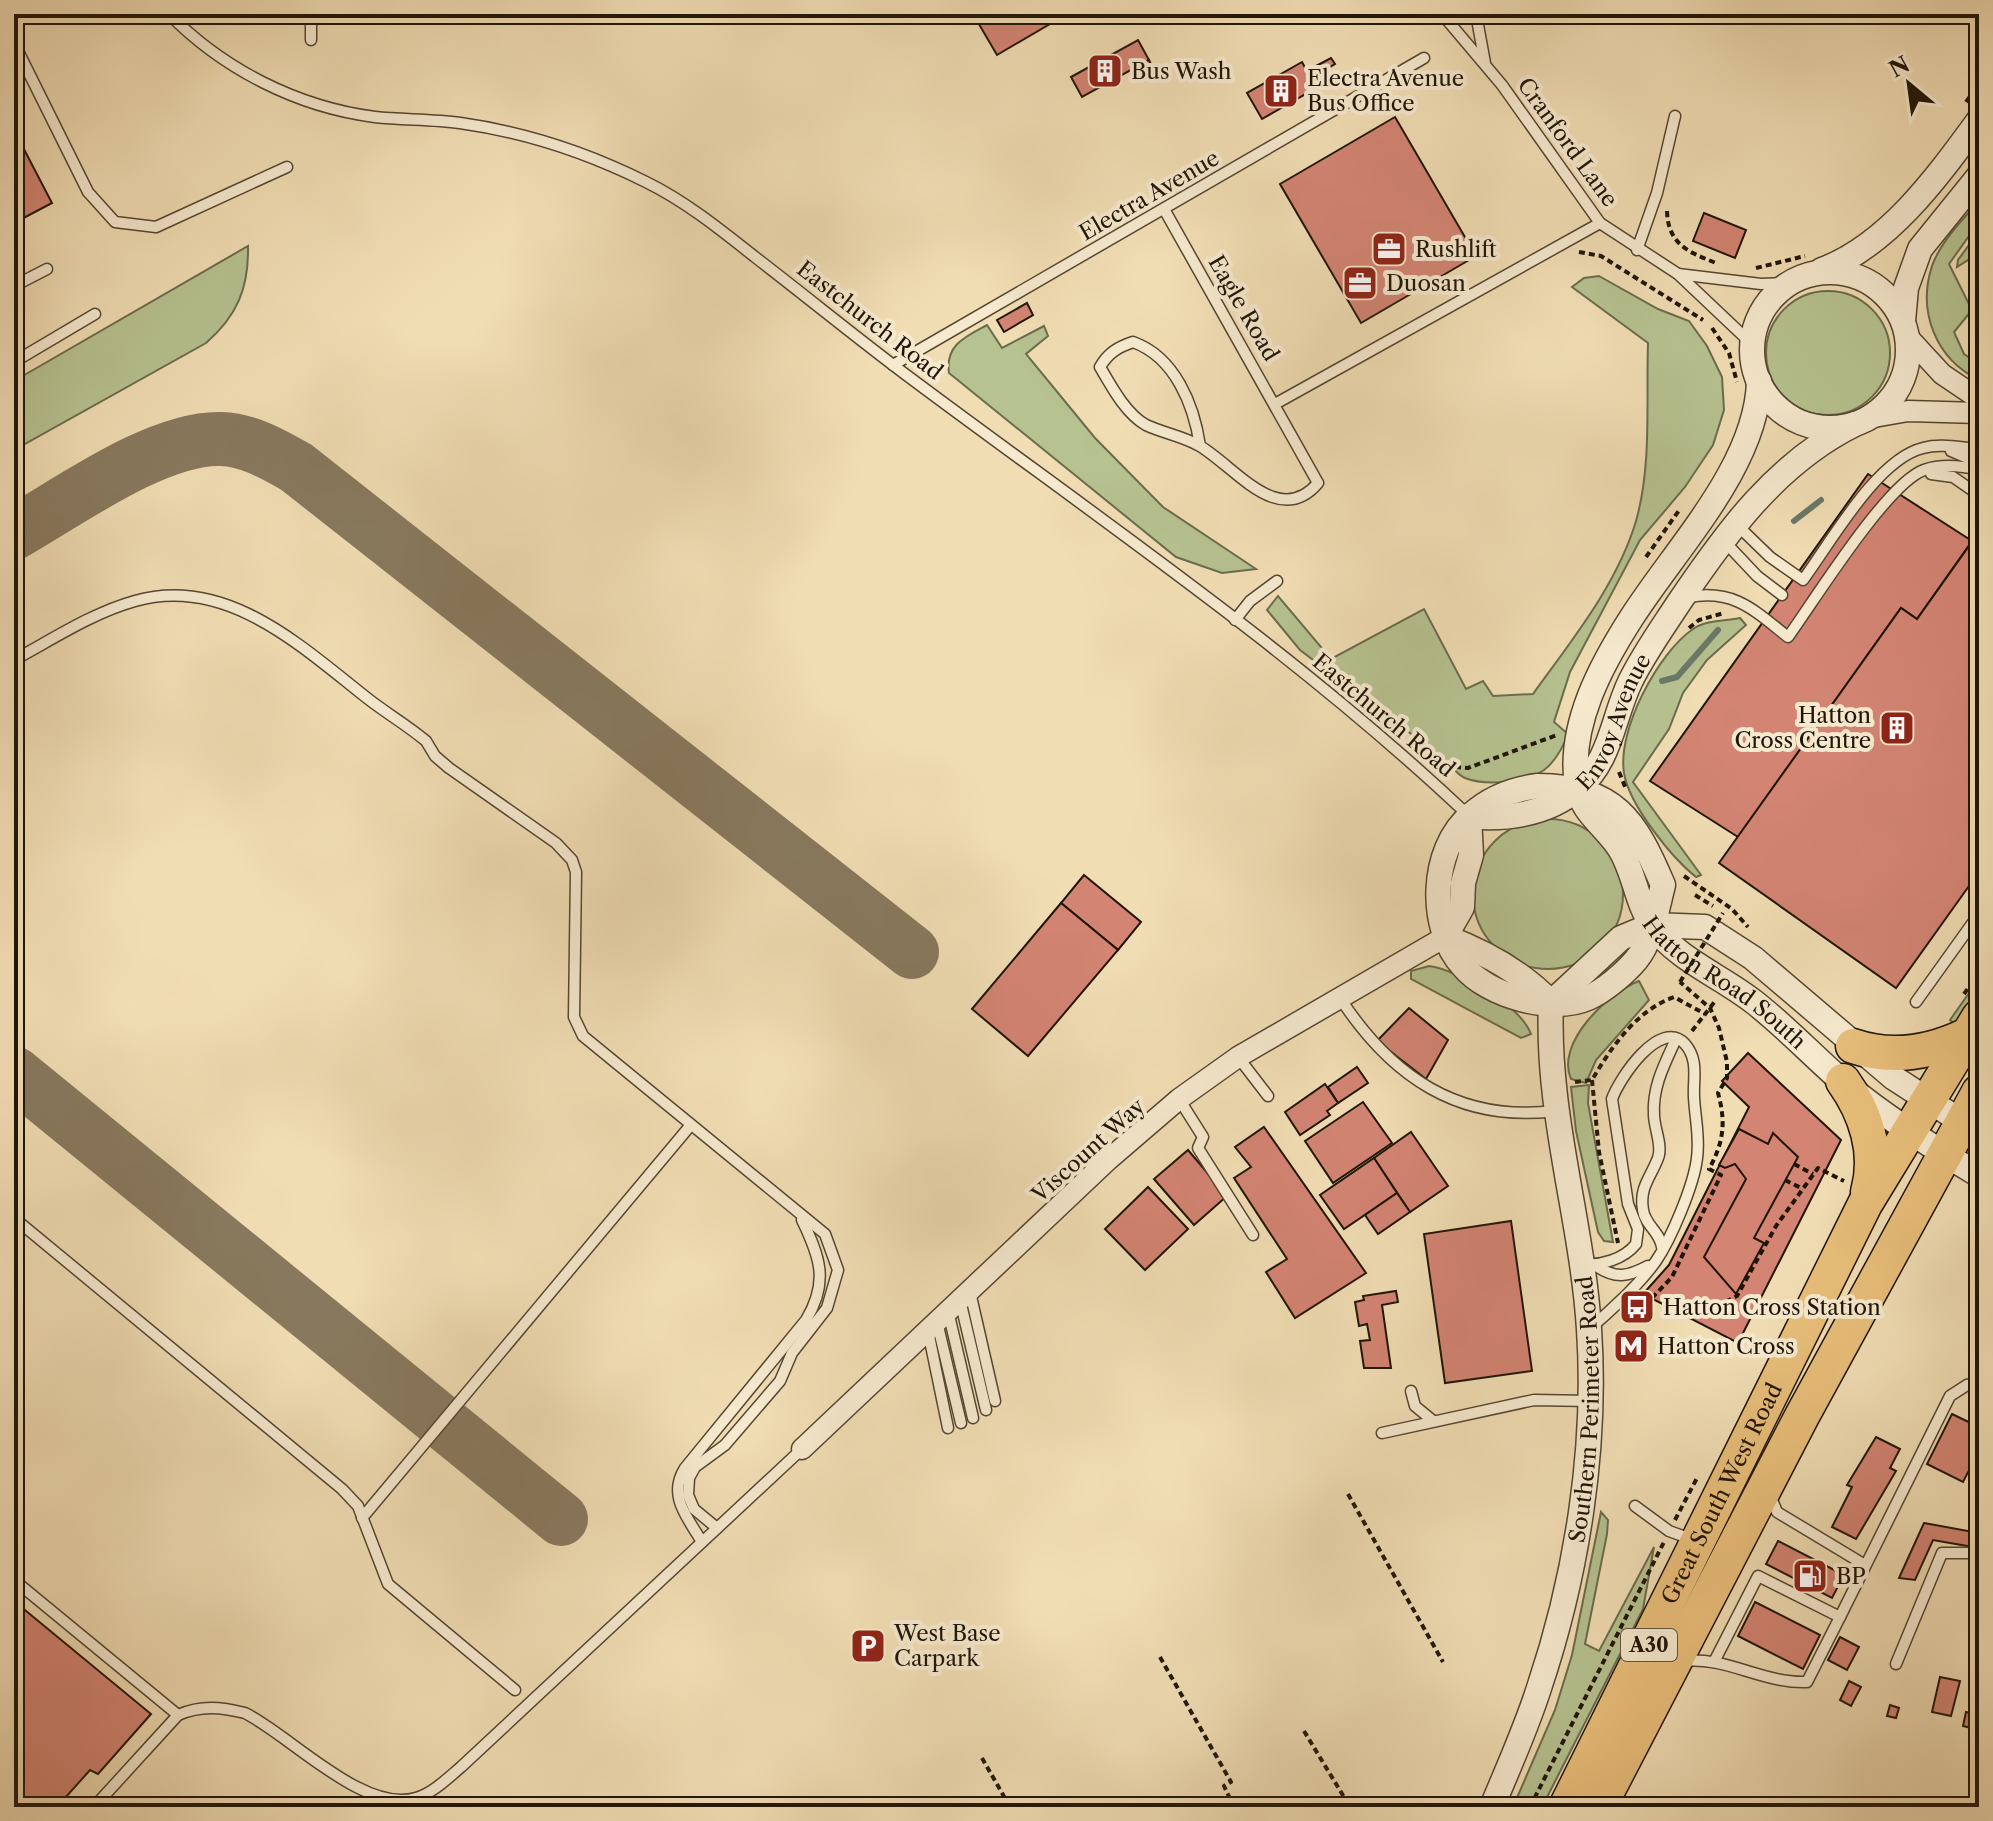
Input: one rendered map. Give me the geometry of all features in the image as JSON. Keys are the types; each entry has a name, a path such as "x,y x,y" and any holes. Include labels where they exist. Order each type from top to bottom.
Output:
{"highway":[{"path":"1853,1046 1885,1054 1903,1054 1972,1027"},
{"name":"Great South West Road","path":"1566,1807 1699,1543 1856,1193 1918,1094 1972,1027"},
{"path":"1843,1081 1863,1116 1870,1145 1872,1169 1856,1193"},
{"name":"Great South West Road","path":"1599,1807 1943,1154 1970,1127 1979,1092"}],"street":[{"path":"1970,114 1909,207 1876,240 1850,257 1803,271 1764,309 1753,345 1748,382 1802,423 1835,428 1908,411 1979,413"},
{"path":"1862,421 1897,391 1906,370 1906,288 1920,249 1979,176"},
{"path":"1803,271 1829,272 1865,280 1895,305 1905,328 1942,374 1979,399"},
{"name":"Envoy Avenue","path":"1578,789 1574,753 1601,671 1632,618 1742,456 1758,406 1748,382"},
{"name":"Envoy Avenue","path":"1578,789 1605,759 1629,685 1729,532 1788,469 1817,445 1862,421"},
{"path":"1578,789 1613,803 1651,859 1663,885 1652,925 1621,938 1551,1003 1528,978 1507,969 1484,951 1445,937 1438,902 1450,843 1469,816 1504,819 1527,811 1549,809 1578,789"},
{"name":"Hatton Road South","path":"1652,925 1695,925 1725,938 1853,1046 1918,1094 1970,1127"},
{"name":"Hatton Road South","path":"1652,925 1677,953 1706,967 1757,1004 1843,1081 1898,1124 1979,1175"},
{"name":"Viscount Way","path":"802,1449 1108,1160 1179,1099 1238,1057 1445,937"},
{"name":"Southern Perimeter Road","path":"1492,1807 1539,1690 1553,1644 1577,1527 1590,1401 1589,1265 1555,1111 1551,1003"}],"lane":[{"name":"Eastchurch Road","path":"169,14 193,38 229,65 319,106 373,116 459,123 516,133 590,157 650,183 713,224 893,365 1235,620 1369,725 1469,816"},
{"path":"311,14 311,40"},
{"name":"Cranford Lane","path":"1442,14 1485,63 1600,223 1678,274 1753,345"},
{"path":"1476,14 1485,63"},
{"path":"14,43 88,192 115,222 156,227 287,167"},
{"name":"Electra Avenue","path":"893,365 1424,58"},
{"path":"1637,250 1657,193 1675,116"},
{"name":"Eagle Road","path":"1164,209 1318,483 1308,494 1286,500 1263,494 1200,446"},
{"path":"1275,404 1600,223"},
{"path":"14,286 47,269"},
{"name":"Cranford Lane","path":"1678,274 1761,284 1803,271"},
{"path":"14,362 95,314"},
{"path":"1133,342 1151,352 1176,375 1197,424 1200,446 1145,424 1106,379 1100,367 1105,359 1118,347 1133,342"},
{"path":"1729,532 1803,580 1873,485 1899,458 1925,447 1979,449"},
{"path":"1880,481 1901,460 1925,450 1952,451 1977,467"},
{"path":"1683,598 1730,596 1750,607 1788,637 1896,487 1923,470 1945,466 1977,467"},
{"path":"1896,490 1924,475 1941,473 1953,477 1979,495"},
{"path":"1729,532 1757,576 1782,595"},
{"path":"1235,620 1250,601 1277,581"},
{"path":"14,660 98,614 137,600 185,595 229,604 281,632 417,733 435,756 471,786 564,850 576,872 577,1025 583,1036 802,1219 825,1234 838,1270 836,1286 827,1308 792,1353 780,1381 725,1445 691,1472 687,1486 691,1504 717,1528"},
{"path":"1916,1002 1979,914"},
{"path":"1340,998 1375,1045 1400,1070 1423,1085 1453,1100 1485,1109 1522,1115 1555,1111"},
{"path":"1589,1265 1630,1252 1639,1235 1628,1204 1612,1099 1639,1057 1661,1039 1680,1041"},
{"path":"1662,1247 1661,1237 1643,1213 1643,1192 1647,1176 1659,1157 1653,1114 1659,1073 1680,1041"},
{"path":"1589,1329 1656,1261 1693,1178 1697,1159 1696,1070 1680,1041"},
{"path":"1238,1057 1268,1096"},
{"path":"1179,1099 1203,1137 1198,1148 1253,1235"},
{"path":"362,1518 690,1126"},
{"path":"14,1218 342,1489 358,1506 388,1584 515,1690"},
{"path":"702,1542 678,1499 678,1484 694,1456 806,1320 818,1299 822,1270 802,1219"},
{"path":"1589,1265 1620,1277 1656,1261"},
{"path":"949,1311 995,1401"},
{"path":"949,1311 986,1410"},
{"path":"949,1311 973,1418"},
{"path":"949,1311 961,1423"},
{"path":"948,1428 949,1311"},
{"path":"1673,1662 1702,1659 1786,1683 1807,1682 1950,1396 1967,1385 1979,1383"},
{"path":"1411,1391 1415,1406 1432,1420"},
{"path":"1382,1433 1534,1400 1590,1401"},
{"path":"94,1807 178,1715 194,1707 245,1713 377,1798 417,1798 461,1767 802,1449"},
{"path":"1766,1485 1777,1512 1865,1565"},
{"path":"1635,1506 1669,1531 1699,1543"},
{"path":"1896,1664 1942,1553 1979,1553"},
{"path":"1714,1662 1758,1576 1840,1617"},
{"path":"14,1580 178,1715"}],"path":[{"path":"1970,114 1979,84"},
{"path":"1657,193 1668,197 1667,223 1673,238 1684,251 1724,266"},
{"path":"1589,252 1601,256 1628,276 1699,317"},
{"path":"1752,269 1803,271"},
{"path":"1712,327 1748,382"},
{"path":"1644,561 1687,500"},
{"path":"1684,631 1699,620 1731,613"},
{"path":"1455,767 1468,768 1552,737"},
{"path":"1618,760 1628,793"},
{"path":"1677,869 1693,886 1732,909 1754,933"},
{"path":"1680,1041 1710,1008 1680,982 1723,913"},
{"path":"1621,1256 1599,1152 1592,1080 1611,1048 1652,1005 1674,997 1705,1014"},
{"path":"1553,1085 1592,1080"},
{"path":"1721,1147 1727,1150"},
{"path":"1794,1164 1813,1174"},
{"path":"1721,1175 1725,1168"},
{"path":"1708,1311 1737,1296 1776,1226 1818,1168 1856,1193"},
{"path":"1785,1180 1803,1189"},
{"path":"1348,1494 1443,1662"},
{"name":"Great South West Road","path":"1530,1807 1663,1545"},
{"path":"1160,1657 1231,1782 1224,1786 1234,1807"},
{"path":"1304,1731 1350,1807"},
{"path":"982,1758 1010,1807"},
{"path":"1953,1807 1979,1792"}],"green space":[{"path":"1979,202 1979,222 1949,264 1972,310 1954,332 1964,354 1979,364 1979,380 1951,360 1941,347 1929,317 1927,300 1932,266 1940,249"},
{"path":"1979,231 1979,253 1957,267 1958,260"},
{"path":"248,246 246,275 239,300 226,322 206,343 14,450 14,381"},
{"path":"1599,276 1658,309 1689,321 1707,346 1722,377 1724,410 1713,445 1685,487 1640,540 1570,672 1554,722 1568,734 1556,758 1544,770 1526,778 1483,782 1465,778 1300,650 1267,610 1278,596 1331,659 1424,609 1466,689 1483,681 1493,696 1533,694 1605,590 1628,545 1641,500 1647,433 1648,343 1572,287 1584,278"},
{"path":"1828,291 1852,296 1872,309 1885,329 1890,353 1885,377 1872,397 1852,410 1828,415 1804,410 1784,397 1771,377 1766,353 1771,329 1784,309 1804,296"},
{"path":"987,325 1002,348 1044,326 1048,336 1026,354 1095,438 1163,507 1256,569 1222,573 1176,557 949,373 953,349 964,338"},
{"path":"1740,618 1746,625 1707,660 1683,693 1669,729 1633,782 1701,875 1696,877 1664,844 1634,800 1624,773 1627,736 1654,674 1680,640 1698,626"},
{"path":"1548,819 1577,825 1601,841 1617,865 1623,894 1617,923 1601,947 1577,963 1548,969 1519,963 1495,947 1479,923 1473,894 1479,865 1495,841 1519,825"},
{"path":"1429,966 1456,974 1502,1001 1525,1023 1531,1034 1521,1038 1411,979 1411,971"},
{"path":"1979,979 1979,991 1955,1024 1950,1020"},
{"path":"1639,981 1649,1000 1596,1060 1586,1083 1571,1079 1568,1065 1577,1035 1613,996"},
{"path":"1589,1085 1588,1103 1613,1242 1604,1241 1598,1232 1576,1131 1571,1087"},
{"path":"1601,1512 1608,1520 1607,1534 1585,1644 1599,1651 1654,1547 1643,1609 1542,1807 1513,1807 1555,1710 1572,1655"}],"building":[{"path":"973,14 1067,14 997,55"},
{"name":"Bus Wash","path":"1138,40 1149,60 1082,97 1071,77"},
{"path":"1331,58 1335,64 1320,73 1316,66"},
{"path":"1149,60 1153,69 1145,73 1140,65"},
{"name":"Electra Avenue Bus Office","path":"1302,62 1316,88 1262,119 1247,93"},
{"path":"1395,117 1476,256 1361,323 1280,184"},
{"path":"14,130 52,203 14,223"},
{"path":"1704,213 1746,230 1735,258 1693,241"},
{"path":"1027,303 1033,315 1004,332 997,320"},
{"path":"1868,474 1972,541 1917,619 1901,608 1738,837 1650,781"},
{"name":"Hatton Cross Centre","path":"1979,532 1979,872 1896,988 1719,863 1901,608 1917,619"},
{"path":"1084,875 1141,922 1118,950 1061,903"},
{"path":"1061,903 1118,950 1028,1056 972,1009"},
{"path":"1409,1008 1448,1040 1426,1079 1377,1041"},
{"name":"Hatton Cross","path":"1748,1053 1841,1140 1738,1343 1643,1294 1669,1265 1749,1107 1722,1081"},
{"path":"1357,1067 1368,1083 1338,1103 1328,1087"},
{"path":"1325,1084 1338,1103 1327,1111 1330,1115 1300,1135 1285,1112"},
{"path":"1363,1102 1392,1143 1333,1183 1305,1141"},
{"path":"1264,1127 1366,1273 1295,1318 1266,1272 1287,1259 1234,1178 1251,1167 1235,1147"},
{"path":"1739,1129 1768,1144 1773,1133 1798,1157 1754,1238 1764,1243 1736,1294 1704,1257 1746,1179 1735,1164 1725,1168 1719,1165"},
{"path":"1411,1132 1448,1186 1410,1212 1374,1158"},
{"path":"1188,1150 1227,1196 1194,1225 1154,1179"},
{"path":"1374,1158 1397,1193 1344,1229 1320,1195"},
{"path":"1148,1187 1188,1229 1145,1270 1105,1229"},
{"path":"1397,1193 1410,1212 1378,1234 1365,1215"},
{"path":"1511,1221 1532,1371 1445,1383 1424,1234"},
{"path":"1396,1291 1398,1302 1382,1305 1391,1368 1364,1368 1360,1341 1370,1340 1367,1324 1359,1326 1355,1302 1364,1300 1363,1296"},
{"path":"1952,1414 1979,1427 1979,1451 1963,1482 1927,1464"},
{"path":"1876,1437 1900,1449 1890,1468 1896,1471 1856,1539 1832,1527 1852,1487 1847,1485"},
{"path":"1924,1523 1979,1533 1979,1548 1933,1540 1915,1580 1899,1578"},
{"path":"1778,1541 1844,1575 1832,1598 1766,1564"},
{"path":"14,1601 151,1714 98,1774 90,1770 57,1807 14,1807"},
{"path":"1755,1602 1820,1635 1803,1669 1738,1636"},
{"path":"1840,1637 1859,1647 1847,1670 1828,1660"},
{"path":"1940,1677 1960,1681 1951,1716 1932,1712"},
{"path":"1849,1681 1861,1687 1851,1706 1840,1700"},
{"path":"1890,1705 1899,1708 1896,1718 1887,1716"},
{"path":"1966,1712 1979,1715 1979,1730 1963,1726"}],"waterway":[{"path":"1794,521 1821,500"},
{"path":"1662,681 1677,677 1718,630"}],"taxiway":[{"path":"14,533 115,473 170,448 221,439 241,442 270,453 296,467 912,952"},
{"path":"14,1073 561,1519"}],"place":[{"name":"Bus Wash","path":"1105,71"},
{"name":"Electra Avenue Bus Office","path":"1281,91"},
{"name":"Rushlift","path":"1389,249"},
{"name":"Duosan","path":"1360,283"},
{"name":"Hatton Cross Centre","path":"1897,728"},
{"name":"Hatton Cross Station","path":"1637,1307"},
{"name":"Hatton Cross","path":"1631,1346"},
{"name":"BP","path":"1810,1576"},
{"name":"West Base Carpark","path":"868,1646"}]}
